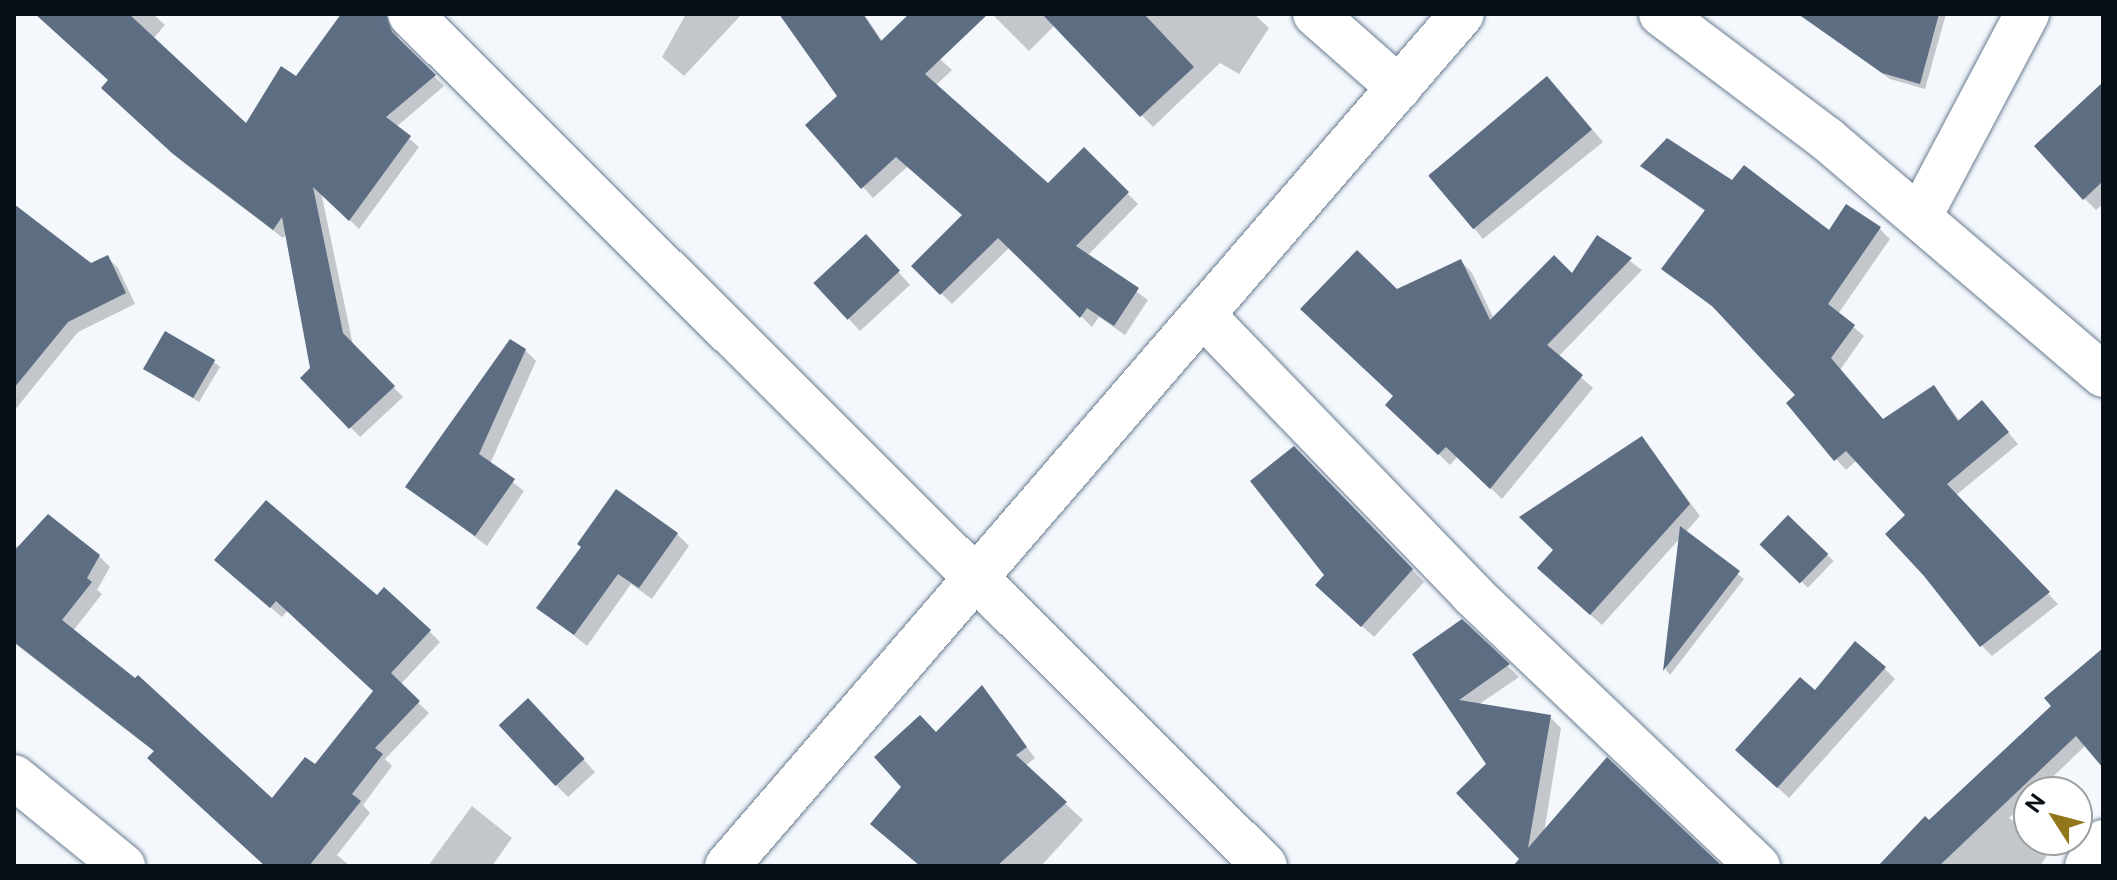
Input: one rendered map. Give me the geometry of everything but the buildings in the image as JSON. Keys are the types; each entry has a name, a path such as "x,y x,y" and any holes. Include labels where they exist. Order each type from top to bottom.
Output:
{"street":[{"path":"1315,14 1399,88"},
{"path":"727,866 979,578 1462,14"},
{"path":"1661,14 1827,139 2103,375"},
{"path":"1920,216 2027,14"},
{"path":"414,16 1265,866"},
{"path":"1204,316 1472,594 1758,866"},
{"path":"14,777 123,866"},
{"path":"2087,866 2103,842"}]}
